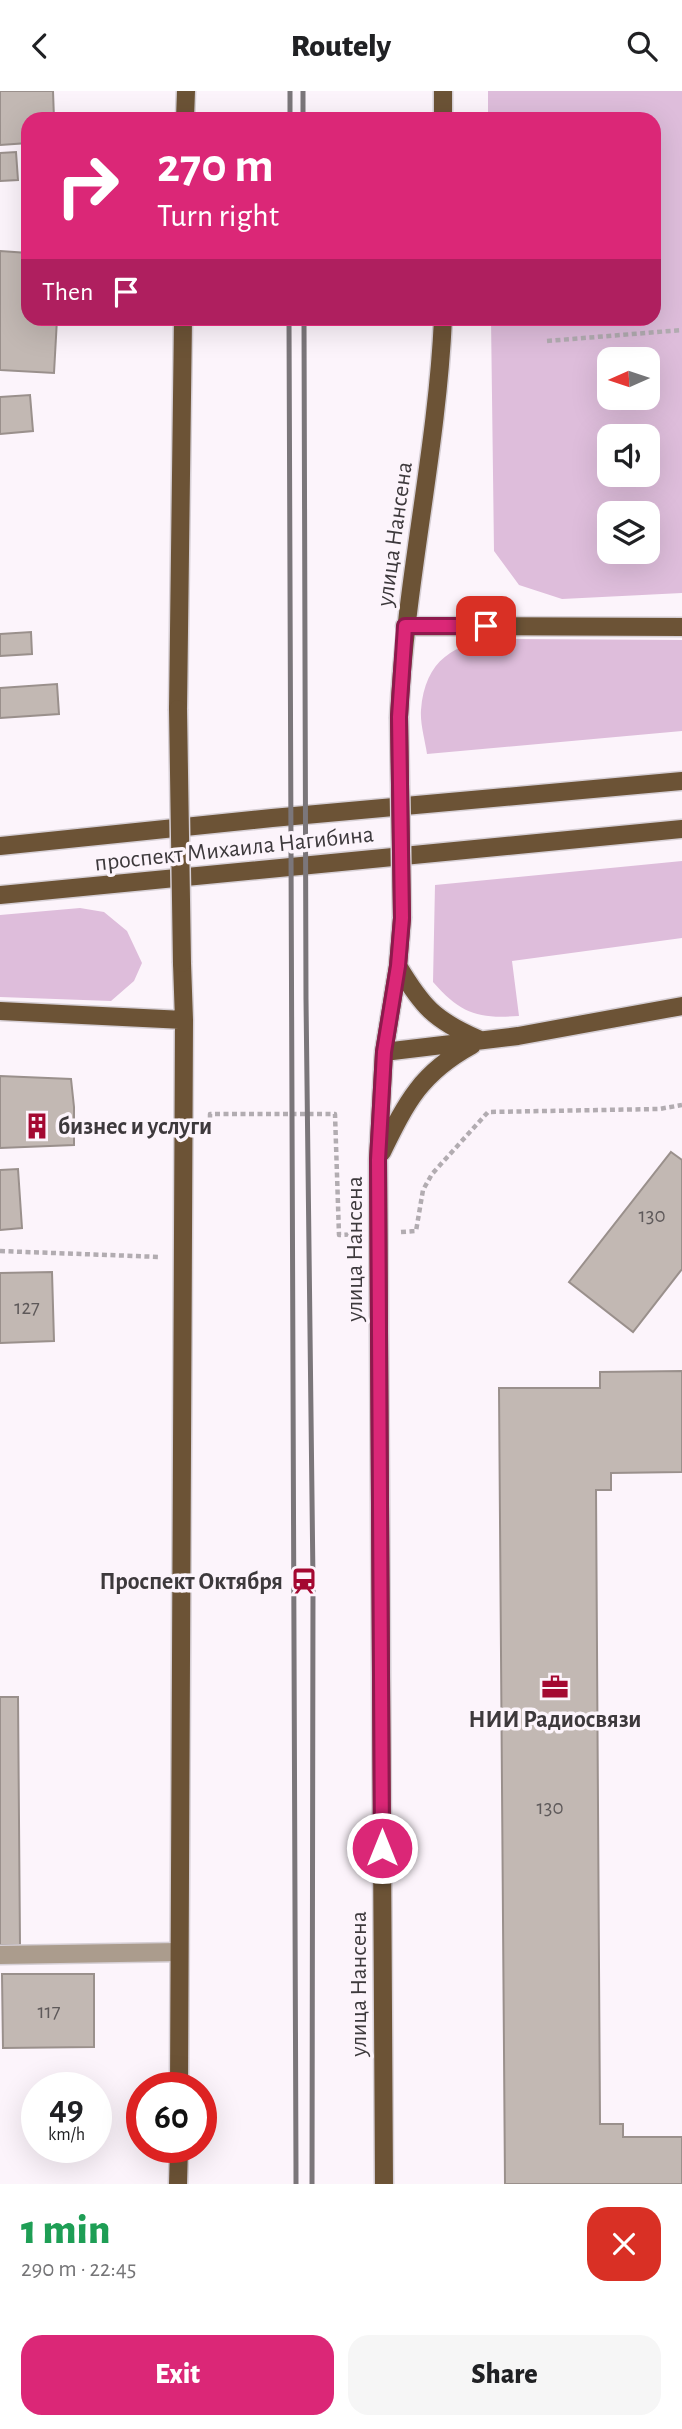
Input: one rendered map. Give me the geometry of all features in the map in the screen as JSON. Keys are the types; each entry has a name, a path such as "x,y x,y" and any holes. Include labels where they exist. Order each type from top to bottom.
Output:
{"main road":[{"path":"185,112 186,91"},
{"path":"443,91 443,112"},
{"path":"179,2072 184,1020 178,709 183,326"},
{"name":"улица Нансена","path":"384,2184 378,1160 384,1052 398,966 402,918 399,717 405,626 433,433 441,369 443,326"},
{"path":"405,626 682,627"},
{"name":"проспект Михаила Нагибина","path":"0,846 682,781"},
{"name":"проспект Михаила Нагибина","path":"0,895 682,829"},
{"path":"398,966 414,992 434,1015 454,1028 482,1040"},
{"path":"384,1052 482,1040 682,1006"},
{"path":"0,1011 184,1020"},
{"path":"378,1160 405,1107 426,1077 457,1054 482,1040"},
{"path":"178,2163 178,2184"}],"lane":[{"path":"0,1955 179,1952"}],"path":[{"path":"547,341 682,330"},
{"path":"210,1128 211,1114 335,1114 339,1235 416,1231 422,1191 432,1174 488,1112 659,1109 682,1105"},
{"path":"0,1251 182,1257"}],"shaded area":[{"path":"488,91 682,91 682,593 562,599 519,585 494,551 491,326 661,326 661,112 488,112"},
{"path":"501,639 682,640 682,731 427,754 421,710 429,678 436,666 445,657 469,644"},
{"path":"682,861 682,938 512,961 519,1016 492,1016 471,1012 452,1001 433,982 435,885"},
{"path":"80,908 104,912 127,931 142,963 134,981 111,1001 0,997 0,915"}],"building":[{"path":"0,91 53,91 54,112 21,112 21,144 0,145"},
{"path":"16,152 18,180 0,181 0,153"},
{"path":"0,251 21,252 21,326 57,326 54,373 0,370"},
{"path":"30,395 33,431 0,434 0,397"},
{"path":"31,632 32,654 0,656 0,634"},
{"path":"57,684 59,714 0,718 0,688"},
{"name":"бизнес и услуги","path":"0,1076 71,1079 74,1145 0,1148"},
{"path":"671,1152 682,1160 682,1269 633,1332 569,1282"},
{"path":"18,1169 22,1228 0,1230 0,1170"},
{"path":"52,1272 54,1341 0,1343 0,1273"},
{"path":"682,1371 682,1472 611,1473 611,1490 596,1490 600,2124 623,2124 623,2137 682,2137 682,2184 505,2184 499,1388 600,1388 600,1372"},
{"path":"0,1697 18,1697 20,1945 0,1945"},
{"path":"2,1974 94,1974 94,2047 3,2048"}],"railway":[{"path":"290,91 290,112"},
{"path":"303,91 303,112"},
{"path":"289,326 296,2184"},
{"path":"304,326 306,999 313,1581 312,2184"}],"place":[{"name":"бизнес и услуги","path":"37,1126"},
{"name":"Проспект Октября","path":"304,1581"},
{"name":"НИИ Радиосвязи","path":"555,1687"}],"route":[{"path":"382,1848 378,1160 384,1052 398,966 402,918 399,717 405,626 486,626"}]}
